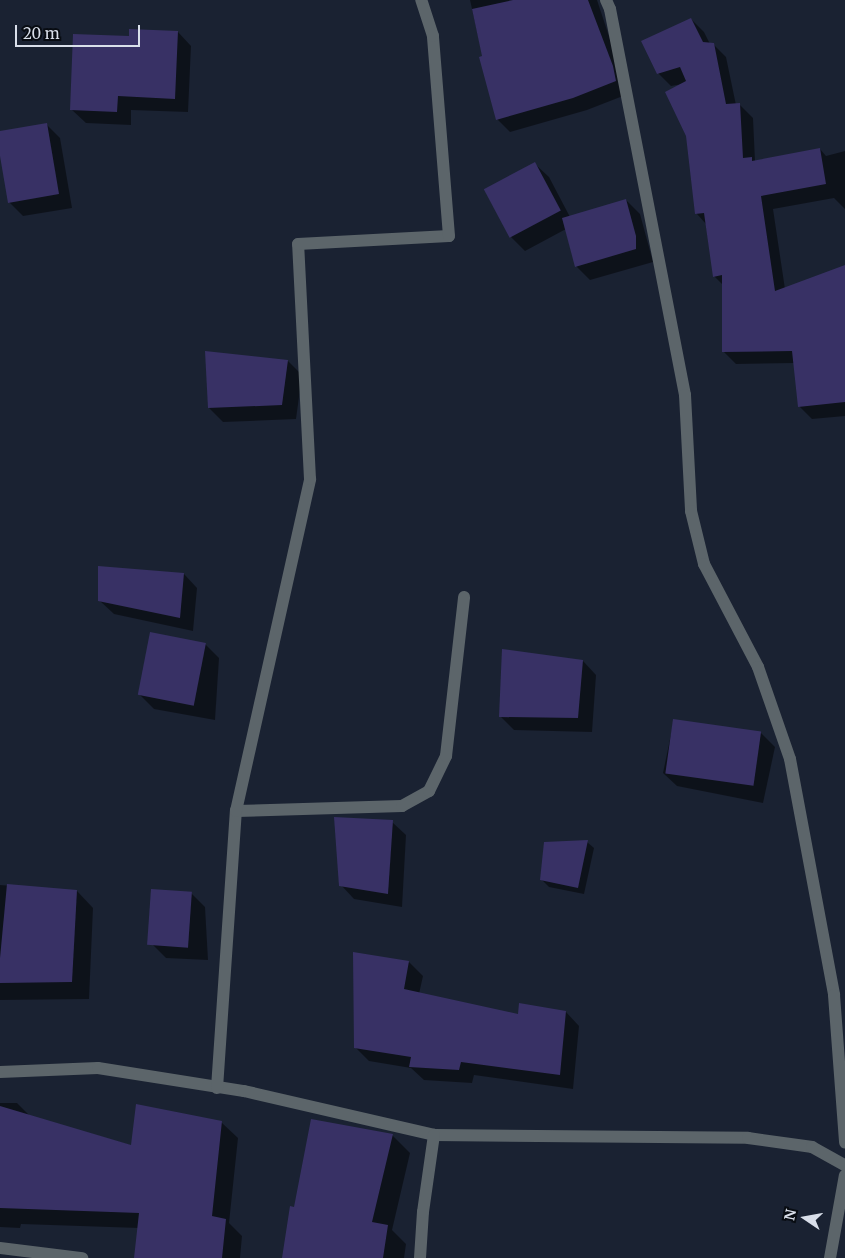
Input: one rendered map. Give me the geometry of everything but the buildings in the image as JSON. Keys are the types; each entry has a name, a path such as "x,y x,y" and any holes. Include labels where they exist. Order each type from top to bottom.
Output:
{"street":[{"path":"217,1088 236,811 310,479 298,244 449,236 432,36 421,0"},
{"path":"606,0 610,9 685,395 691,511 704,564 758,667 790,759 834,995 845,1143"},
{"path":"236,811 402,806 429,791 446,756 464,597"},
{"path":"0,1072 98,1068 244,1091 434,1134 748,1138 812,1147 845,1165"},
{"path":"420,1258 434,1134"},
{"path":"830,1258 845,1175"},
{"path":"0,1248 82,1258"}]}
